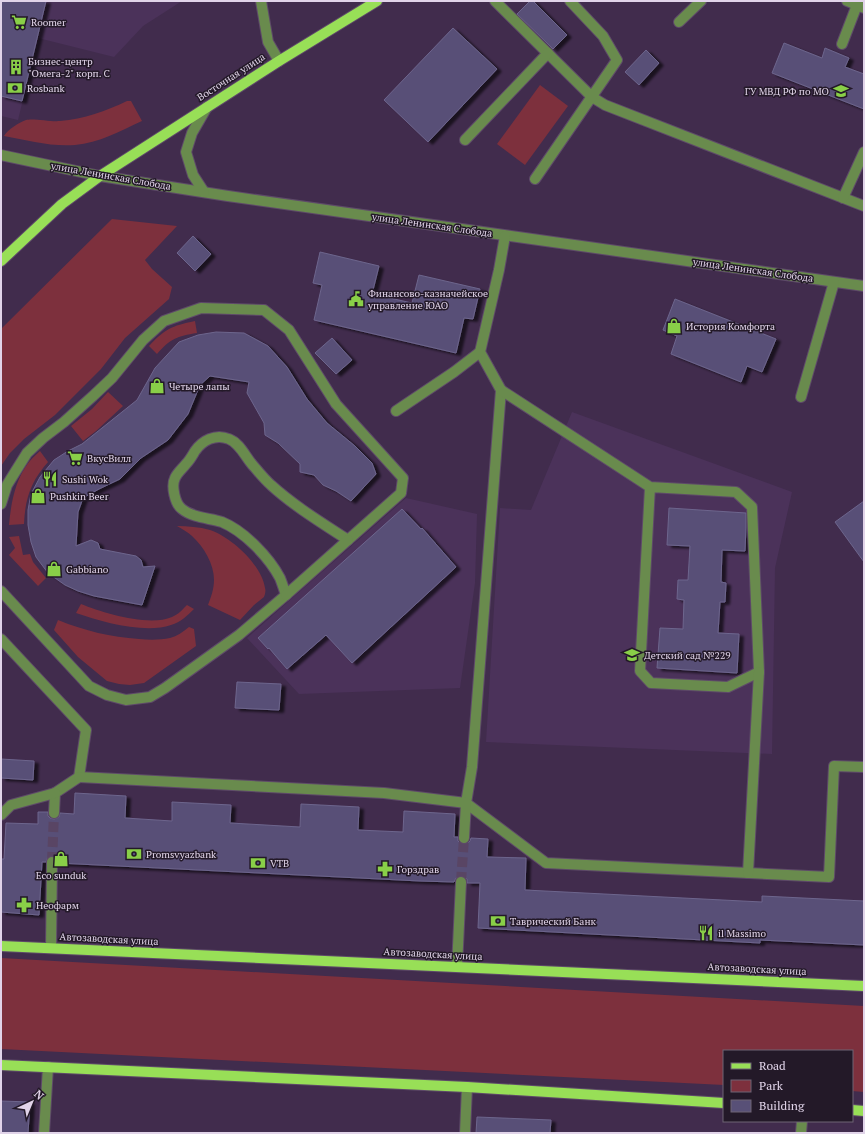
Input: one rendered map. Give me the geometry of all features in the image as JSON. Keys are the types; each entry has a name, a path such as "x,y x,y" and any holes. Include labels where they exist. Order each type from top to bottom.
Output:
{"main road":[{"name":"Восточная улица","path":"1,261 62,204 100,176 279,61 377,1"},
{"name":"Автозаводская улица","path":"1,946 864,986"},
{"path":"1,1065 467,1087 723,1103"},
{"path":"853,1110 864,1111"}],"street":[{"path":"261,1 268,42 279,61"},
{"path":"495,1 592,97 605,105 864,206"},
{"path":"535,179 617,60 603,36 570,1"},
{"path":"680,22 701,1"},
{"path":"842,44 861,6 847,1"},
{"path":"465,140 548,53"},
{"path":"204,192 193,175 186,152 192,133 207,107"},
{"path":"843,198 864,152"},
{"name":"улица Ленинская Слобода","path":"1,155 100,176 204,192 864,286"},
{"path":"396,411 454,372 480,352 499,270 505,236"},
{"path":"801,397 834,282"},
{"path":"1,504 7,485 27,453 43,438 64,422 112,378 143,340 164,322 201,308 264,310 289,330 336,404 403,478 401,493 286,595 239,635 150,697 126,700 107,695 89,686 1,590"},
{"path":"480,352 501,390 650,487 736,492 752,507 758,672 748,873"},
{"path":"464,838 466,803 472,767 501,390"},
{"path":"286,595 281,579 271,563 241,534 222,523 189,514 180,508 173,487 175,478 198,447 208,438 221,436 229,439 238,446 270,484 288,500 348,540"},
{"path":"650,487 640,671 651,683 728,688 758,672"},
{"path":"1,639 86,730 78,777"},
{"path":"1,815 11,806 55,793 78,777 384,793 466,803 546,863 829,877 834,766 864,767"},
{"path":"54,813 55,793"},
{"path":"51,948 52,862"},
{"path":"458,967 461,882"},
{"path":"44,1133 48,1067"},
{"path":"465,1133 467,1087"},
{"path":"801,1133 802,1122"}],"shaded area":[{"path":"1,1 182,1 143,26 114,57 38,38 18,120 1,116"},
{"name":"Детский сад №229","path":"572,412 792,492 775,568 772,754 486,742 500,508 531,510"},
{"path":"406,498 477,514 475,583 460,688 299,694 247,638"}],"green space":[{"path":"540,85 568,106 525,165 497,144"},
{"path":"127,101 131,101 142,121 92,142 75,145 57,145 4,136 14,126 26,120 69,120 103,111"},
{"path":"112,219 177,226 145,260 152,269 172,287 169,299 125,338 101,369 55,415 24,439 10,453 1,466 1,329"},
{"path":"195,321 197,333 184,335 174,339 157,354 149,346 169,329"},
{"path":"108,392 123,406 83,441 71,426 92,409"},
{"path":"40,451 48,462 33,483 26,506 24,524 9,525 11,508 20,476 29,462"},
{"path":"177,526 189,526 210,530 236,545 252,561 263,579 265,589 264,597 240,620 208,605 214,583 214,574 208,556 189,533"},
{"path":"19,536 23,555 30,554 33,562 46,578 38,586 9,555 15,548 9,537"},
{"path":"81,604 113,615 139,620 162,620 172,617 179,613 187,605 194,609 175,624 161,627 136,628 98,620 76,613"},
{"path":"58,620 98,633 147,640 170,638 180,634 189,627 194,629 196,646 144,683 130,685 119,684 107,681 78,657 54,630"},
{"path":"1,958 864,1006 864,1092 853,1091 853,1050 723,1050 723,1085 1,1049"}],"building":[{"path":"1,1 46,1 22,101 1,96"},
{"path":"530,1 533,1 567,35 553,49 517,14"},
{"path":"453,28 497,69 428,142 384,100"},
{"name":"ГУ МВД РФ по МО","path":"784,43 822,58 825,48 849,58 845,67 864,74 864,109 772,73"},
{"path":"646,50 659,63 639,85 625,72"},
{"path":"193,236 211,254 195,271 177,253"},
{"name":"Финансово-казначейское управление ЮАО","path":"320,252 379,266 372,294 412,303 419,275 480,289 473,319 464,318 456,353 314,320 322,285 313,283"},
{"path":"675,299 776,339 762,372 747,366 741,382 671,354 677,336 663,330"},
{"path":"216,332 244,333 268,346 287,367 307,399 327,423 355,446 372,463 376,474 351,501 336,491 323,485 314,475 300,472 300,464 278,443 265,435 264,423 247,393 249,382 210,376 200,385 188,414 168,440 141,458 120,479 83,498 78,512 76,546 91,540 98,543 100,549 136,556 141,560 143,567 155,566 142,605 94,596 65,585 48,573 36,557 31,542 28,525 28,510 31,494 40,477 54,460 82,444 137,400 155,368 179,342 198,335"},
{"path":"332,338 352,360 336,374 315,353"},
{"path":"864,501 864,562 835,522"},
{"path":"669,508 746,513 745,551 722,550 721,582 726,583 725,602 720,602 718,633 739,634 737,673 657,668 660,628 683,629 684,600 677,599 678,580 688,580 690,546 667,545"},
{"path":"402,509 421,529 422,528 456,567 352,663 326,635 287,669 269,648 268,649 258,638"},
{"path":"237,682 281,684 279,710 235,708"},
{"path":"1,759 34,761 33,780 1,778"},
{"path":"75,793 126,796 125,818 172,821 172,802 231,805 230,823 300,827 301,804 359,807 358,830 403,832 404,811 455,814 454,837 458,837 458,841 461,844 467,844 471,838 488,839 487,857 526,858 525,890 762,902 762,896 864,901 864,945 760,940 760,943 478,928 480,883 467,883 467,879 462,876 458,876 454,882 420,881 58,863 57,858 52,856 48,857 46,862 42,862 39,915 1,912 1,859 4,859 6,823 38,824 38,812 48,812 48,816 54,819 59,817 60,813 74,814"},
{"path":"1,1101 30,1102 28,1133 1,1133"},
{"path":"477,1117 551,1120 550,1133 476,1133"}],"tunnel":[{"path":"52,862 54,813"},
{"path":"461,882 464,838"}],"place":[{"name":"Roomer","path":"19,22"},
{"name":"Бизнес-центр \"Омега-2\" корп. C","path":"16,67"},
{"name":"Rosbank","path":"15,88"},
{"name":"ГУ МВД РФ по МО","path":"841,91"},
{"name":"Финансово-казначейское управление ЮАО","path":"356,299"},
{"name":"История Комфорта","path":"674,326"},
{"name":"Четыре лапы","path":"157,386"},
{"name":"ВкусВилл","path":"75,458"},
{"name":"Sushi Wok","path":"50,479"},
{"name":"Pushkin Beer","path":"38,496"},
{"name":"Gabbiano","path":"54,569"},
{"name":"Детский сад №229","path":"632,655"},
{"name":"Promsvyazbank","path":"134,854"},
{"name":"Eco sunduk","path":"61,859"},
{"name":"VTB","path":"258,863"},
{"name":"Горздрав","path":"385,869"},
{"name":"Неофарм","path":"24,905"},
{"name":"Таврический Банк","path":"498,921"},
{"name":"il Massimo","path":"706,933"}]}
